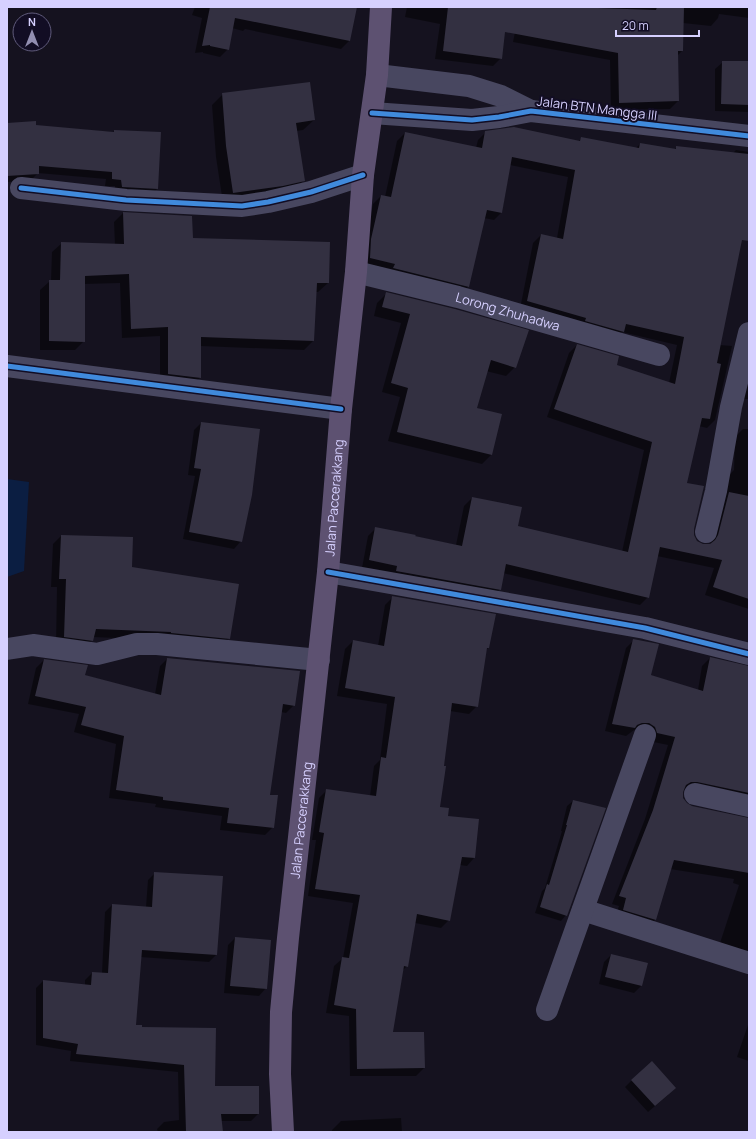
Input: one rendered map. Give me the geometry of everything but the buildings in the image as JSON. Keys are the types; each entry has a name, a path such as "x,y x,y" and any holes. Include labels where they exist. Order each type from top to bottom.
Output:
{"main road":[{"name":"Jalan Paccerakkang","path":"283,1132 280,1074 281,1012 328,572 341,409 356,272 363,175 377,75 381,7"}],"street":[{"name":"Jalan BTN Mangga III","path":"377,75 468,86 501,96 531,111"},
{"name":"Jalan BTN Mangga III","path":"372,113 472,120 531,111 749,136"},
{"path":"21,188 126,200 242,206 268,202 311,192 363,175"},
{"name":"Lorong Zhuhadwa","path":"356,272 394,280 458,297 659,355"},
{"path":"706,532 740,408 749,333"},
{"path":"7,366 341,409"},
{"path":"328,572 645,628 749,654"},
{"path":"7,649 33,645 97,654 137,644 157,644 319,660"},
{"path":"547,1010 645,735"},
{"path":"695,794 749,806"},
{"path":"583,910 749,963"}],"water":[{"path":"7,479 29,482 24,571 7,577"}],"cycle path":[{"path":"372,113 472,120 531,111 749,136"},
{"path":"21,188 126,200 242,206 268,202 311,192 363,175"},
{"path":"7,366 341,409"},
{"path":"328,572 645,628 749,654"}]}
